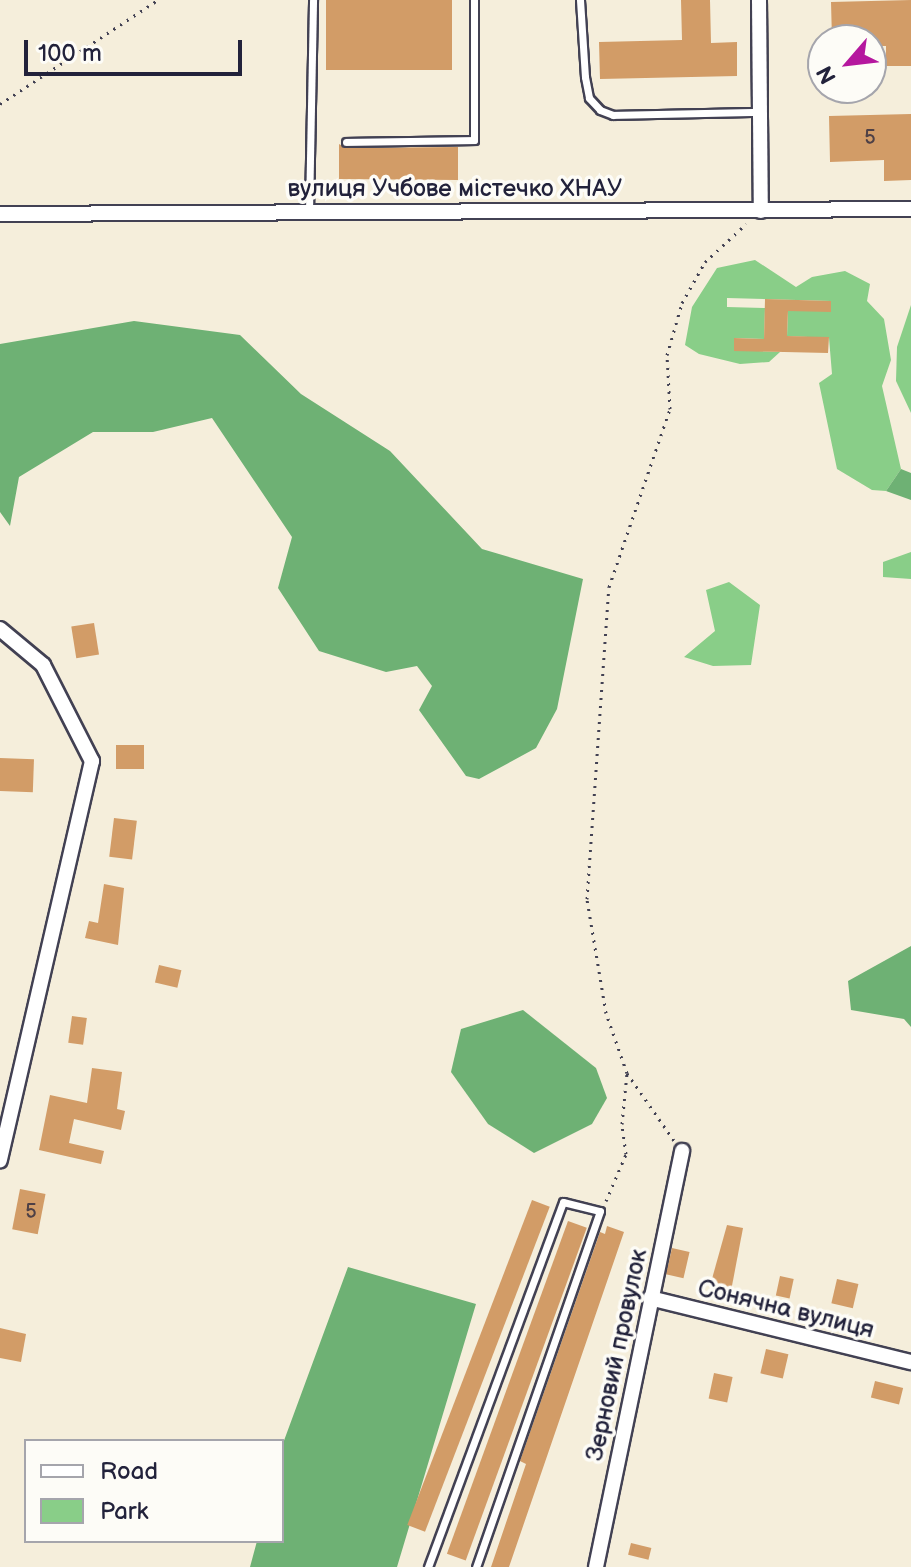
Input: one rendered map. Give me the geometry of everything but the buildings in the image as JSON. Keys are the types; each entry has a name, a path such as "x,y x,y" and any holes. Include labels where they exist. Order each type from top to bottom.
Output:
{"street":[{"path":"759,0 761,211"},
{"name":"вулиця Учбове містечко ХНАУ","path":"0,214 911,209"},
{"path":"0,629 43,665 92,761 0,1161"},
{"name":"Зерновий провулок","path":"596,1567 682,1151"},
{"name":"Сонячна вулиця","path":"650,1298 911,1362"}],"lane":[{"path":"309,211 313,0"},
{"path":"346,142 474,140 474,0"},
{"path":"580,0 585,77 589,98 600,110 613,115 760,112"},
{"path":"428,1567 563,1202 600,1211 476,1567"}],"path":[{"path":"0,104 158,0"},
{"path":"682,1151 627,1073 606,1013 587,899 609,587 670,409 667,355 682,303 705,262 761,211"},
{"path":"600,1211 626,1154 622,1124 627,1073"}],"green space":[{"path":"755,260 796,287 812,277 845,271 870,284 867,301 884,319 891,360 882,386 901,469 886,491 872,490 837,469 819,383 832,374 829,338 787,336 788,311 831,311 830,301 727,298 727,307 765,308 764,339 734,338 734,350 780,352 769,362 740,364 699,354 685,345 692,307 717,268"},
{"path":"911,305 911,413 896,381 897,347"},
{"path":"134,321 240,335 301,394 390,451 482,549 583,579 557,709 536,748 479,779 466,776 419,710 432,686 417,666 386,672 319,651 278,588 292,537 212,418 153,432 93,432 19,477 10,526 0,512 0,344"},
{"path":"901,469 911,473 911,500 886,491"},
{"path":"911,552 911,579 883,577 883,562"},
{"path":"729,582 760,605 751,665 713,666 684,657 715,631 706,590"},
{"path":"911,946 911,1027 904,1019 851,1010 848,981"},
{"path":"523,1010 596,1068 607,1098 592,1124 534,1153 488,1124 451,1072 461,1029"},
{"path":"348,1267 476,1304 397,1567 250,1567 256,1543 284,1543 284,1441"}]}
